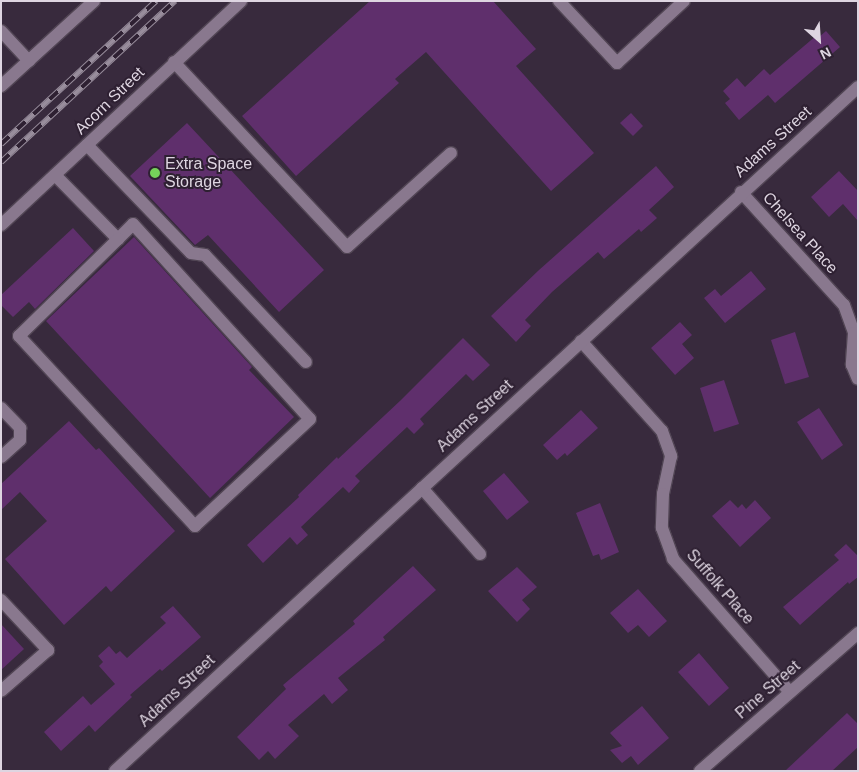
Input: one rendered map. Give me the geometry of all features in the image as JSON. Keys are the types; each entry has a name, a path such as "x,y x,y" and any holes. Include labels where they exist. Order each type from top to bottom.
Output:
{"street":[{"path":"1,86 94,1"},
{"name":"Acorn Street","path":"1,225 240,1"},
{"path":"560,1 618,63 684,1"},
{"path":"1,31 29,61"},
{"path":"174,62 347,248 451,153"},
{"name":"Adams Street","path":"115,771 741,192 858,87"},
{"path":"87,145 191,253 205,255 306,362"},
{"path":"55,175 118,239"},
{"name":"Chelsea Place","path":"741,192 844,306 854,333 852,365 858,379"},
{"path":"133,224 310,419 195,526 19,336 118,239 133,224"},
{"name":"Suffolk Place","path":"580,341 662,431 671,456 663,494 662,528 673,559 790,692"},
{"path":"1,408 20,428 20,440 1,457"},
{"path":"422,488 480,554"},
{"path":"1,600 48,650 1,691"},
{"name":"Pine Street","path":"700,771 858,633"}],"building":[{"path":"370,1 493,1 536,49 516,66 594,153 551,191 426,52 395,79 399,83 296,176 242,116"},
{"path":"826,31 840,47 775,103 768,95 739,120 725,103 730,99 723,91 737,78 745,87 764,69 770,75 817,35 819,37"},
{"path":"631,113 643,126 633,136 620,123"},
{"path":"187,123 324,270 279,312 208,235 195,245 130,176"},
{"path":"656,166 674,187 649,210 657,218 641,232 639,229 604,259 598,252 552,292 525,320 531,326 516,342 491,316 539,270"},
{"path":"839,171 858,191 858,221 843,204 829,217 811,197"},
{"path":"73,228 94,251 35,309 29,302 13,317 1,305 1,295"},
{"path":"134,237 252,367 249,370 294,417 210,498 46,321"},
{"path":"751,271 766,289 725,323 704,298 715,289 721,296"},
{"path":"680,322 692,335 682,344 694,358 675,375 651,348"},
{"path":"795,332 809,377 785,384 771,340"},
{"path":"463,338 490,365 473,381 466,374 420,419 424,424 414,434 407,427 355,476 360,481 349,493 343,487 301,527 308,535 297,545 290,537 263,563 247,545 299,497 298,495 337,457 338,459 401,400"},
{"path":"724,380 739,424 714,432 700,388"},
{"path":"819,408 843,445 822,460 797,422"},
{"path":"581,410 598,428 567,456 565,453 557,460 543,445"},
{"path":"69,421 96,450 99,448 175,531 111,592 106,586 64,625 5,559 47,521 20,492 1,510 1,484"},
{"path":"504,473 529,502 507,520 483,491"},
{"path":"730,500 738,508 742,504 746,509 755,500 771,518 740,547 712,516"},
{"path":"600,503 619,552 601,560 599,554 593,556 576,513"},
{"path":"846,544 858,556 858,577 849,584 848,582 800,625 783,607 839,560 834,555"},
{"path":"413,566 436,590 383,637 385,640 338,678 348,690 332,704 324,694 288,725 299,736 275,759 268,751 259,760 237,737 286,689 283,685 355,624 353,621"},
{"path":"517,567 537,587 522,600 530,609 517,622 488,591"},
{"path":"638,589 667,621 649,637 638,625 628,633 610,613"},
{"path":"173,606 201,637 162,671 160,669 130,695 132,697 95,732 89,725 61,751 44,732 83,696 91,705 115,684 99,666 103,662 98,656 109,646 116,654 120,651 127,658 166,623 160,617"},
{"path":"1,624 24,649 1,670"},
{"path":"699,653 729,688 709,706 678,672"},
{"path":"642,706 669,738 638,765 631,756 622,763 610,750 622,746 610,733"},
{"path":"847,713 858,724 858,747 832,771 785,771"}],"railway":[{"path":"1,144 156,1"},
{"path":"1,162 175,1"}],"place":[{"name":"Extra Space Storage","path":"155,173"}]}
